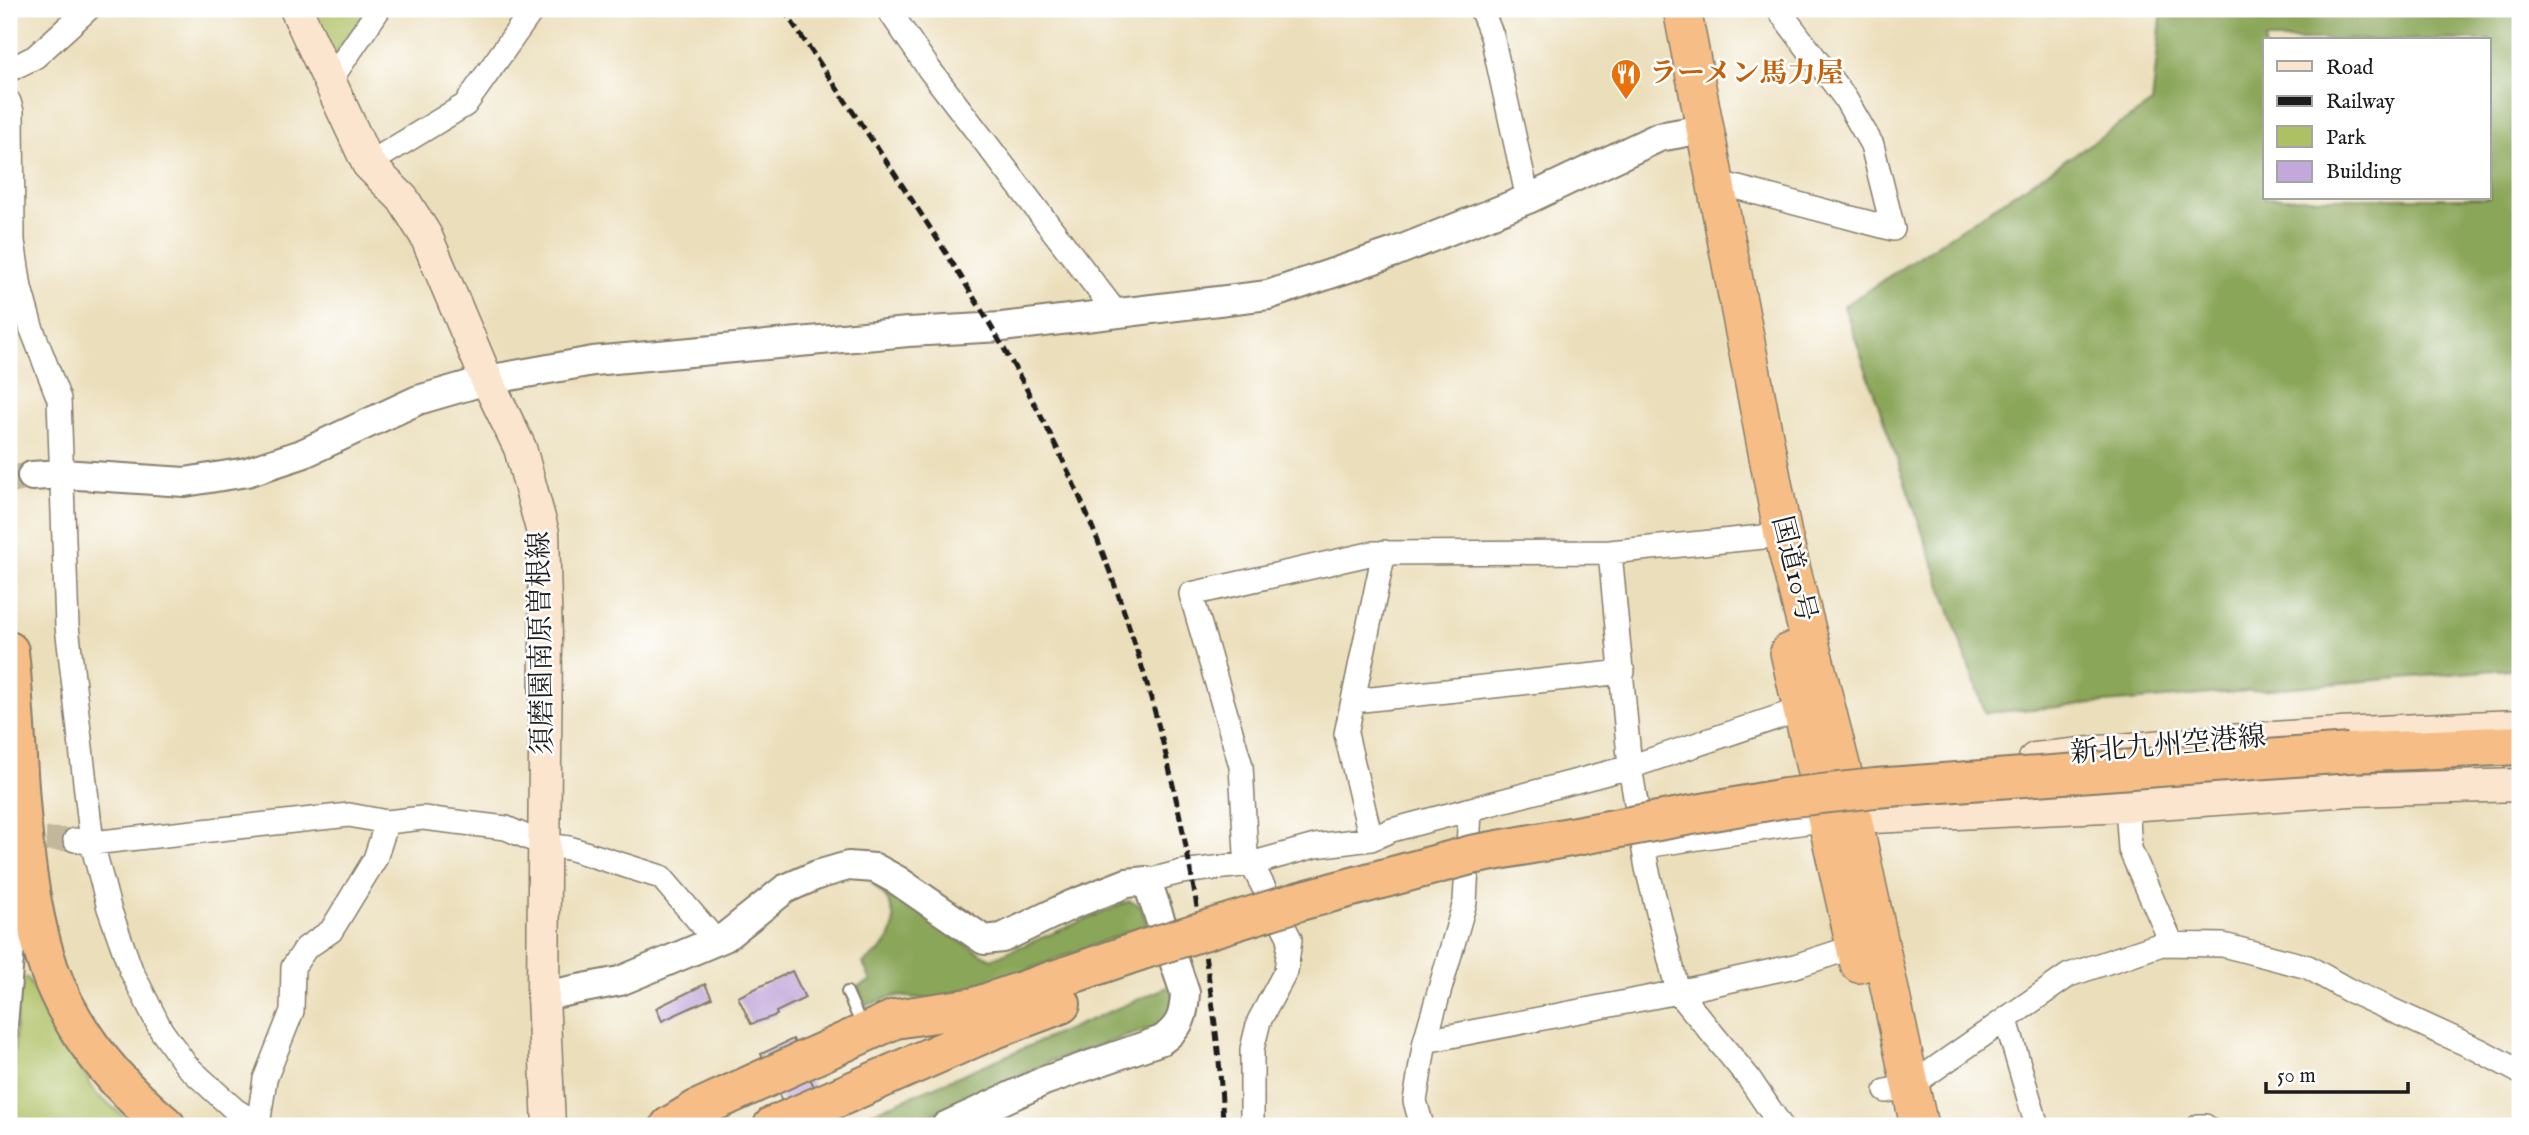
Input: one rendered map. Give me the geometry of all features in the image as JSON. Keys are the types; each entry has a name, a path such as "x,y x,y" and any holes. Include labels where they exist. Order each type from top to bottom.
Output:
{"highway":[{"name":"国道10号","path":"1662,9 1693,130 1774,537 1836,801 1898,1089 1919,1126"},
{"name":"国道10号","path":"1682,9 1693,130 1716,182 1800,704 1836,801"},
{"path":"9,651 27,856 38,929 50,970 66,1007 90,1046 117,1080 166,1126"},
{"path":"670,1126 698,1109 895,1019 975,1007 1151,958 1473,876 1794,817 2520,745"},
{"path":"2350,762 2520,762"},
{"path":"773,1126 1151,958"},
{"name":"国道10号","path":"1894,1126 1898,1089"}],"main road":[{"name":"須磨園南原曽根線","path":"296,9 368,164 403,198 426,236 486,380 520,448 543,533 543,996 549,1126"},
{"name":"新北九州空港線","path":"1836,801 2141,746 2350,732 2520,726"},
{"name":"新北九州空港線","path":"1836,801 2127,805 2350,790 2520,785"}],"street":[{"path":"9,70 35,57 88,9"},
{"path":"329,82 379,9"},
{"path":"368,164 465,106 533,9"},
{"path":"888,9 929,69 1117,314"},
{"path":"1481,9 1492,36 1528,198"},
{"path":"1716,182 1893,229 1872,145 1845,98 1778,9"},
{"path":"9,102 12,112 15,253 20,288 31,327 59,399 67,626 83,842 131,970 161,1030 186,1065 235,1110 260,1126 265,1079 292,1011 293,967 306,948 331,931 375,859 387,822"},
{"path":"32,476 62,474 185,482 247,472 302,454 418,400 486,380 593,361 908,332 1002,327 1268,295 1395,252 1528,198 1659,137 1693,130"},
{"path":"1252,1126 1252,1049 1259,1021 1286,971 1290,939 1246,853 1241,766 1191,594 1384,552 1610,552 1774,537"},
{"path":"1371,839 1346,734 1384,552"},
{"path":"1610,552 1630,767 1644,846 1678,992 1748,1077 1781,1126"},
{"path":"1353,702 1623,672"},
{"path":"543,996 620,981 716,941 753,917 785,889 817,875 848,866 875,868 898,880 984,940 1002,938 1071,905 1127,883 1181,872 1250,863 1315,846 1371,839 1392,830 1630,767 1790,713 1800,704"},
{"path":"1638,813 1836,801"},
{"path":"1644,846 1836,801"},
{"path":"2127,805 2130,849 2172,944"},
{"path":"1422,1126 1415,1101 1425,1041 1465,902 1470,811"},
{"path":"83,842 349,816 387,822 423,818 506,828 545,845 569,849 661,877 716,941"},
{"path":"946,1126 1044,1081 1162,1040 1177,1029 1184,1012 1185,993 1147,881"},
{"path":"1425,1041 1678,992 1795,966 1867,943"},
{"path":"1898,1089 2006,1020 2069,975 2162,944 2223,945 2308,967 2348,990 2479,1049 2520,1072"},
{"path":"2006,1020 2037,1126"},
{"path":"2199,1126 2205,1126"}],"lane":[{"path":"9,1058 27,856"},
{"path":"847,992 865,1031"}],"green space":[{"path":"310,9 368,9 333,57"},
{"path":"2162,9 2520,9 2520,668 1985,713 1844,306 2152,103"},
{"path":"871,881 888,889 953,937 991,959 1129,901 1141,906 1147,925 946,1001 896,996 866,1005 857,987 871,981 863,963 884,945 894,922 887,900"},
{"path":"19,978 27,978 96,1094 136,1126 9,1126"},
{"path":"1172,985 1174,1011 1167,1020 1155,1027 1049,1062 907,1126 841,1126"}],"building":[{"path":"792,971 805,998 776,1012 777,1015 751,1024 738,997"},
{"path":"705,984 712,998 662,1021 656,1008"},
{"path":"793,1039 831,1126 793,1126 761,1054"}],"tunnel":[{"path":"9,480 32,476"},
{"path":"12,838 75,840"}],"railway":[{"path":"783,9 920,212 985,317 1045,424 1099,544 1142,665 1174,790 1211,996 1223,1126"}],"place":[{"name":"ラーメン馬力屋","path":"1626,101"}]}
